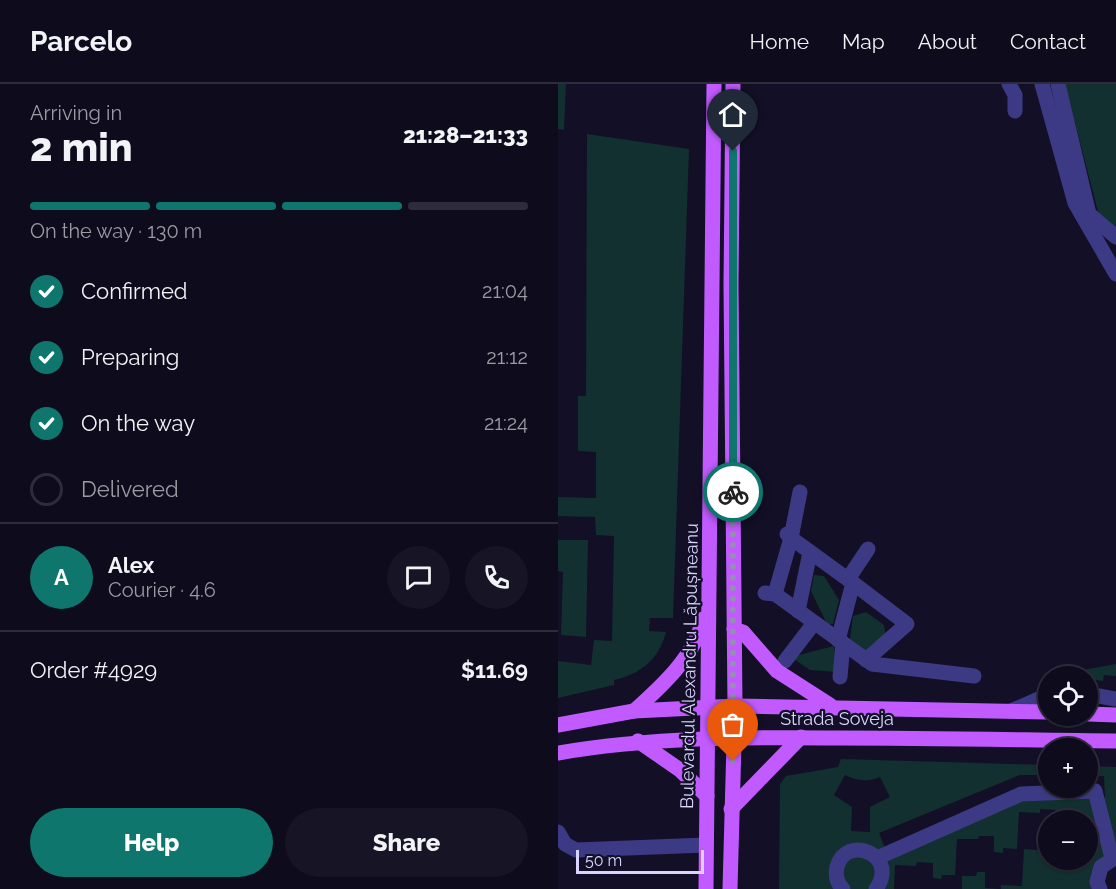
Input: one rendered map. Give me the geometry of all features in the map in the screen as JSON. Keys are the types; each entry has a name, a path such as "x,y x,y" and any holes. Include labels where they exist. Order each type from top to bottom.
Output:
{"main road":[{"name":"Bulevardul Alexandru Lăpușneanu","path":"706,889 714,84"},
{"path":"730,889 735,738 731,284 734,84"},
{"path":"634,711 654,693 694,645 701,628 708,593"},
{"path":"734,629 743,632 777,671 832,706"},
{"name":"Strada Soveja","path":"558,726 634,711 735,706 832,706 1038,712"},
{"path":"1098,714 1116,715"},
{"name":"Strada Soveja","path":"558,753 638,741 735,738 1116,741"},
{"path":"731,809 801,738"},
{"path":"638,741 680,770 707,796"}],"street":[{"path":"1009,84 1015,95 1015,111"},
{"path":"1042,84 1075,203 1116,274"},
{"path":"1058,84 1089,214 1116,237"},
{"path":"800,492 789,536 770,594 798,611 872,664 974,676"},
{"path":"789,536 907,624 866,660"},
{"path":"840,677 840,642 851,581 868,549"},
{"path":"798,611 810,552"},
{"path":"785,662 814,623"},
{"path":"1098,696 1116,699"},
{"path":"1011,711 1038,699"},
{"path":"877,858 1021,794 1095,791 1114,857 1101,867 1098,873 1100,889"},
{"path":"558,832 566,843 576,850 706,845"},
{"path":"843,889 836,872 842,857 861,850 877,858 882,877 877,889"}],"green space":[{"path":"558,84 566,84 564,130 558,129"},
{"path":"1065,84 1116,84 1116,231 1100,219"},
{"path":"587,134 689,149 673,618 650,618 649,631 666,632 659,650 648,664 633,674 614,680 614,685 558,698 558,661 591,665 594,640 612,641 614,536 596,535 595,517 558,516 558,497 596,498 596,452 578,451 578,396 586,396"},
{"path":"558,540 588,540 586,637 561,635 563,572 558,571"},
{"path":"814,575 824,576 839,600 833,624 827,624 811,591"},
{"path":"866,612 884,625 886,637 865,654 850,640 853,616"},
{"path":"834,646 837,672 810,670 791,657"},
{"path":"1116,664 1116,676 1104,675 1103,681 1098,680 1098,667"},
{"path":"841,759 1038,765 1038,775 1020,775 879,833 889,858 1026,798 1105,798 1104,776 1098,776 1098,766 1116,767 1116,854 1099,889 1001,889 1001,885 1022,886 1024,849 1038,850 1038,870 1098,870 1098,810 1040,809 1038,813 1019,812 1017,849 1003,848 1003,853 994,852 994,836 957,839 955,875 942,875 941,879 933,878 933,863 917,862 916,866 895,865 894,889 779,889 780,784 786,776 838,767","holes":["845,775 858,780 880,777 890,797 870,807 870,832 851,831 852,807 834,795"]},
{"path":"977,872 985,872 985,888 999,889 962,889 962,876 976,876"}],"way so far":[{"path":"733,492 735,738 733,761"}],"route":[{"path":"733,151 731,284 733,492"}]}
